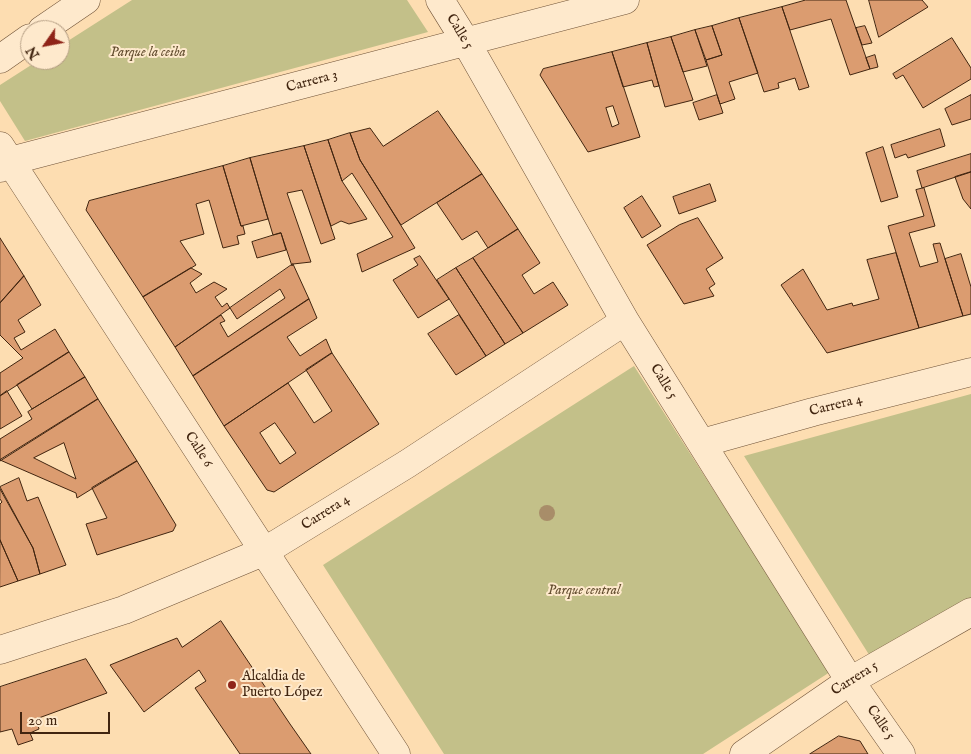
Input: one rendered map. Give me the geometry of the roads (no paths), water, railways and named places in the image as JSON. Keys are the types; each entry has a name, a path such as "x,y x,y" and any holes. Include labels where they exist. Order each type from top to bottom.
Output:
{"street":[{"path":"57,20 86,0"},
{"name":"Calle 5","path":"440,0 466,42 625,321 850,681 901,754"},
{"name":"Carrera 3","path":"3,158 466,42 625,0"},
{"path":"0,59 20,45"},
{"name":"Calle 6","path":"3,158 264,551 396,754"},
{"name":"Carrera 4","path":"0,650 124,610 264,551 407,464 625,321"},
{"name":"Carrera 4","path":"702,443 813,412 971,372"},
{"name":"Carrera 5","path":"744,754 850,681 971,612"}],"place":[{"name":"Alcaldia de Puerto López","path":"232,685"}],"park label":[{"name":"Parque la ceiba","path":"148,53"},
{"name":"Parque central","path":"584,591"}]}
